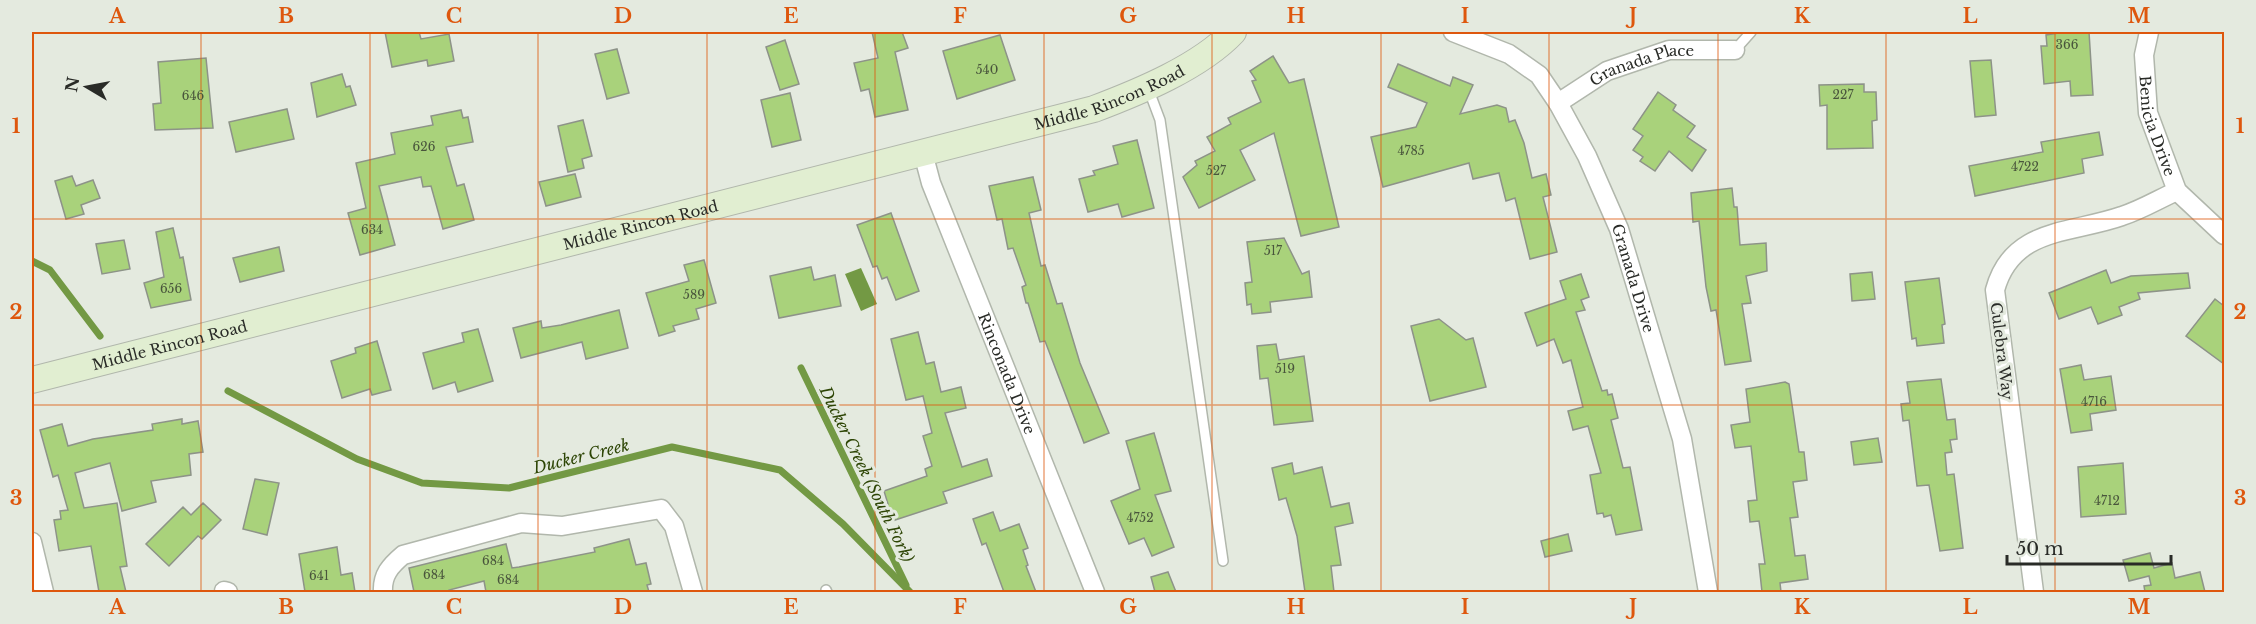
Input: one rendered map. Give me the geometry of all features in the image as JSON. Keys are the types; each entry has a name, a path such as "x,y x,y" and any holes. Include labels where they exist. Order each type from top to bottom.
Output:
{"street":[{"name":"Middle Rincon Road","path":"32,380 1094,109 1148,88 1223,42 1233,32"},
{"name":"Granada Drive","path":"1453,32 1509,54 1539,75 1587,156 1619,229 1682,439 1708,592"},
{"name":"Benicia Drive","path":"2149,32 2144,55 2148,112 2177,190 2224,235"},
{"name":"Granada Place","path":"1558,104 1607,71 1669,50 1735,51"},
{"name":"Rinconada Drive","path":"923,153 931,183 1095,592"},
{"name":"Culebra Way","path":"2034,592 1995,290 2000,271 2011,256 2030,241 2122,216 2177,190"},
{"path":"383,592 384,577 391,565 403,555 521,523 562,526 661,509 674,525 693,592"},
{"path":"32,542 44,592"}],"lane":[{"path":"1735,51 1751,32"},
{"path":"1148,88 1160,120 1223,561"}],"shaded area":[{"path":"861,268 877,304 861,311 845,274"}],"building":[{"path":"385,32 419,32 421,39 449,34 454,61 428,66 427,60 392,67"},
{"path":"872,32 902,32 908,48 895,52 908,110 875,117 869,89 861,91 854,63 878,58"},
{"path":"2089,32 2093,95 2071,96 2070,81 2044,84 2041,46 2047,46 2046,35"},
{"path":"1000,35 1015,80 957,99 943,51"},
{"path":"785,40 799,84 780,90 766,47"},
{"path":"617,49 629,93 607,99 595,54"},
{"path":"1273,56 1289,83 1304,79 1339,227 1301,236 1274,133 1240,150 1255,180 1199,208 1183,177 1197,165 1195,161 1215,151 1207,137 1231,124 1228,118 1261,102 1252,81 1256,80 1250,71"},
{"path":"206,58 213,128 155,130 153,104 161,103 158,62"},
{"path":"1991,60 1996,115 1975,117 1970,61"},
{"path":"1398,64 1450,86 1453,77 1473,85 1460,114 1497,105 1506,108 1509,122 1515,120 1524,143 1532,178 1546,174 1551,195 1543,197 1557,252 1530,259 1515,198 1506,201 1499,173 1473,179 1469,163 1383,187 1371,137 1416,127 1427,103 1388,87"},
{"path":"342,74 346,87 350,86 356,105 317,117 311,83"},
{"path":"1864,84 1864,92 1876,92 1877,120 1872,121 1873,148 1827,149 1827,105 1820,106 1819,85"},
{"path":"1658,92 1676,105 1673,110 1695,126 1687,137 1706,150 1692,171 1669,151 1655,171 1640,161 1643,157 1633,150 1643,136 1633,129"},
{"path":"790,93 801,140 772,147 761,100"},
{"path":"287,109 294,139 236,152 229,122"},
{"path":"461,110 463,118 468,117 473,142 446,147 457,186 464,184 474,220 443,229 431,186 423,187 421,177 379,186 395,245 360,255 348,213 366,208 356,163 395,154 391,133 433,125 431,116"},
{"path":"583,120 592,156 582,159 584,168 568,172 558,126"},
{"path":"2099,132 2103,155 2082,159 2084,173 1975,196 1969,166 2043,152 2041,142"},
{"path":"1137,140 1154,208 1122,217 1118,204 1088,212 1079,179 1095,175 1093,171 1118,164 1113,146"},
{"path":"575,174 581,197 546,206 539,182"},
{"path":"72,176 76,186 93,180 100,198 81,205 84,214 66,219 55,181"},
{"path":"1033,177 1041,210 1029,213 1041,266 1045,265 1057,304 1062,303 1080,363 1109,433 1084,443 1045,341 1040,342 1022,287 1026,285 1013,248 1008,249 1002,219 997,220 989,186"},
{"path":"1732,188 1734,207 1737,207 1740,245 1766,243 1767,271 1746,276 1751,303 1742,304 1751,361 1725,365 1716,310 1711,311 1706,287 1699,221 1693,222 1691,193"},
{"path":"891,213 919,291 896,300 887,277 882,279 877,266 873,267 857,225"},
{"path":"173,228 180,258 183,257 191,300 151,308 144,283 164,277 156,232"},
{"path":"1284,238 1302,274 1309,271 1312,297 1270,302 1271,312 1252,314 1251,304 1247,305 1245,283 1252,282 1247,242"},
{"path":"124,240 130,269 102,274 96,244"},
{"path":"279,247 284,271 240,282 233,258"},
{"path":"704,260 716,303 696,309 699,319 673,326 675,331 659,336 646,293 689,281 684,265"},
{"path":"811,267 814,280 835,275 841,306 779,318 770,276"},
{"path":"2106,270 2111,283 2131,276 2188,273 2190,288 2138,293 2140,299 2119,307 2122,315 2098,324 2091,307 2059,319 2049,293"},
{"path":"1872,272 1875,299 1852,301 1850,274"},
{"path":"1581,274 1589,297 1581,300 1585,310 1576,312 1602,391 1607,390 1608,395 1612,394 1618,418 1611,420 1623,468 1630,467 1642,530 1616,535 1611,515 1604,517 1603,513 1597,514 1590,475 1601,473 1588,426 1573,430 1568,411 1583,407 1571,360 1563,363 1554,339 1537,346 1525,313 1566,299 1560,281"},
{"path":"1939,278 1945,324 1942,325 1944,343 1917,346 1916,338 1912,339 1905,282"},
{"path":"2215,299 2224,306 2224,364 2186,336"},
{"path":"619,310 628,348 586,359 582,342 521,358 513,328 541,321 542,328 561,325"},
{"path":"1439,319 1466,340 1473,338 1486,387 1430,401 1411,326"},
{"path":"478,329 493,381 458,392 455,382 433,389 423,353 464,342 462,333"},
{"path":"918,332 926,364 934,362 941,392 961,387 966,408 945,413 962,467 987,459 992,476 943,492 947,503 886,523 881,507 888,504 884,491 927,476 925,469 932,466 923,436 932,433 923,396 906,400 891,339"},
{"path":"377,341 391,390 372,395 370,389 342,398 331,361 356,353 355,348"},
{"path":"1276,344 1279,360 1304,356 1313,421 1274,425 1268,378 1260,379 1257,346"},
{"path":"2081,365 2084,380 2111,376 2116,410 2090,414 2092,430 2071,433 2060,369"},
{"path":"1941,379 1947,420 1955,419 1957,439 1950,440 1952,452 1945,453 1947,475 1954,474 1963,548 1940,551 1929,485 1917,486 1909,420 1903,421 1901,404 1910,403 1907,382"},
{"path":"1785,382 1789,384 1799,452 1804,452 1807,480 1793,482 1798,517 1790,518 1795,556 1805,555 1808,579 1780,583 1781,592 1762,592 1759,564 1765,564 1759,521 1750,522 1748,501 1757,500 1751,446 1735,448 1731,425 1750,422 1746,389"},
{"path":"182,419 182,424 198,421 203,452 189,454 191,475 151,481 156,502 122,511 110,463 75,473 84,508 117,503 127,566 120,567 126,592 99,592 91,546 59,551 54,520 61,519 60,511 68,510 58,475 53,477 40,430 62,424 68,446 93,439 153,430 152,424"},
{"path":"1154,433 1171,491 1155,495 1174,547 1152,556 1144,538 1129,544 1111,501 1140,489 1126,441"},
{"path":"1878,438 1882,462 1854,465 1851,442"},
{"path":"1292,463 1294,474 1322,467 1331,507 1349,503 1353,523 1335,527 1341,565 1331,566 1334,592 1305,592 1297,536 1286,498 1279,500 1272,468"},
{"path":"2123,463 2126,514 2081,517 2078,467"},
{"path":"255,479 279,483 267,535 243,529"},
{"path":"203,503 221,520 202,539 198,536 169,566 146,544 183,507 191,515"},
{"path":"993,512 1000,531 1019,524 1028,548 1023,550 1028,565 1026,566 1036,592 1004,592 986,543 982,545 973,519"},
{"path":"1568,534 1572,551 1545,557 1541,541"},
{"path":"629,539 636,565 646,563 651,584 647,585 649,592 486,592 484,581 449,590 449,592 414,592 409,568 506,544 512,568 595,552 594,548"},
{"path":"337,547 341,575 352,573 355,592 305,592 299,554"},
{"path":"2150,553 2154,568 2172,563 2175,578 2200,572 2205,592 2145,592 2144,586 2151,585 2149,576 2129,581 2123,560"},
{"path":"1168,572 1176,592 1155,592 1151,577"}],"waterway":[{"name":"Ducker Creek","path":"32,261 50,270 100,336"},
{"name":"Ducker Creek (South Fork)","path":"801,368 906,585"},
{"name":"Ducker Creek","path":"228,391 357,459 422,483 509,488 672,447 780,470 843,524 910,592"}]}
